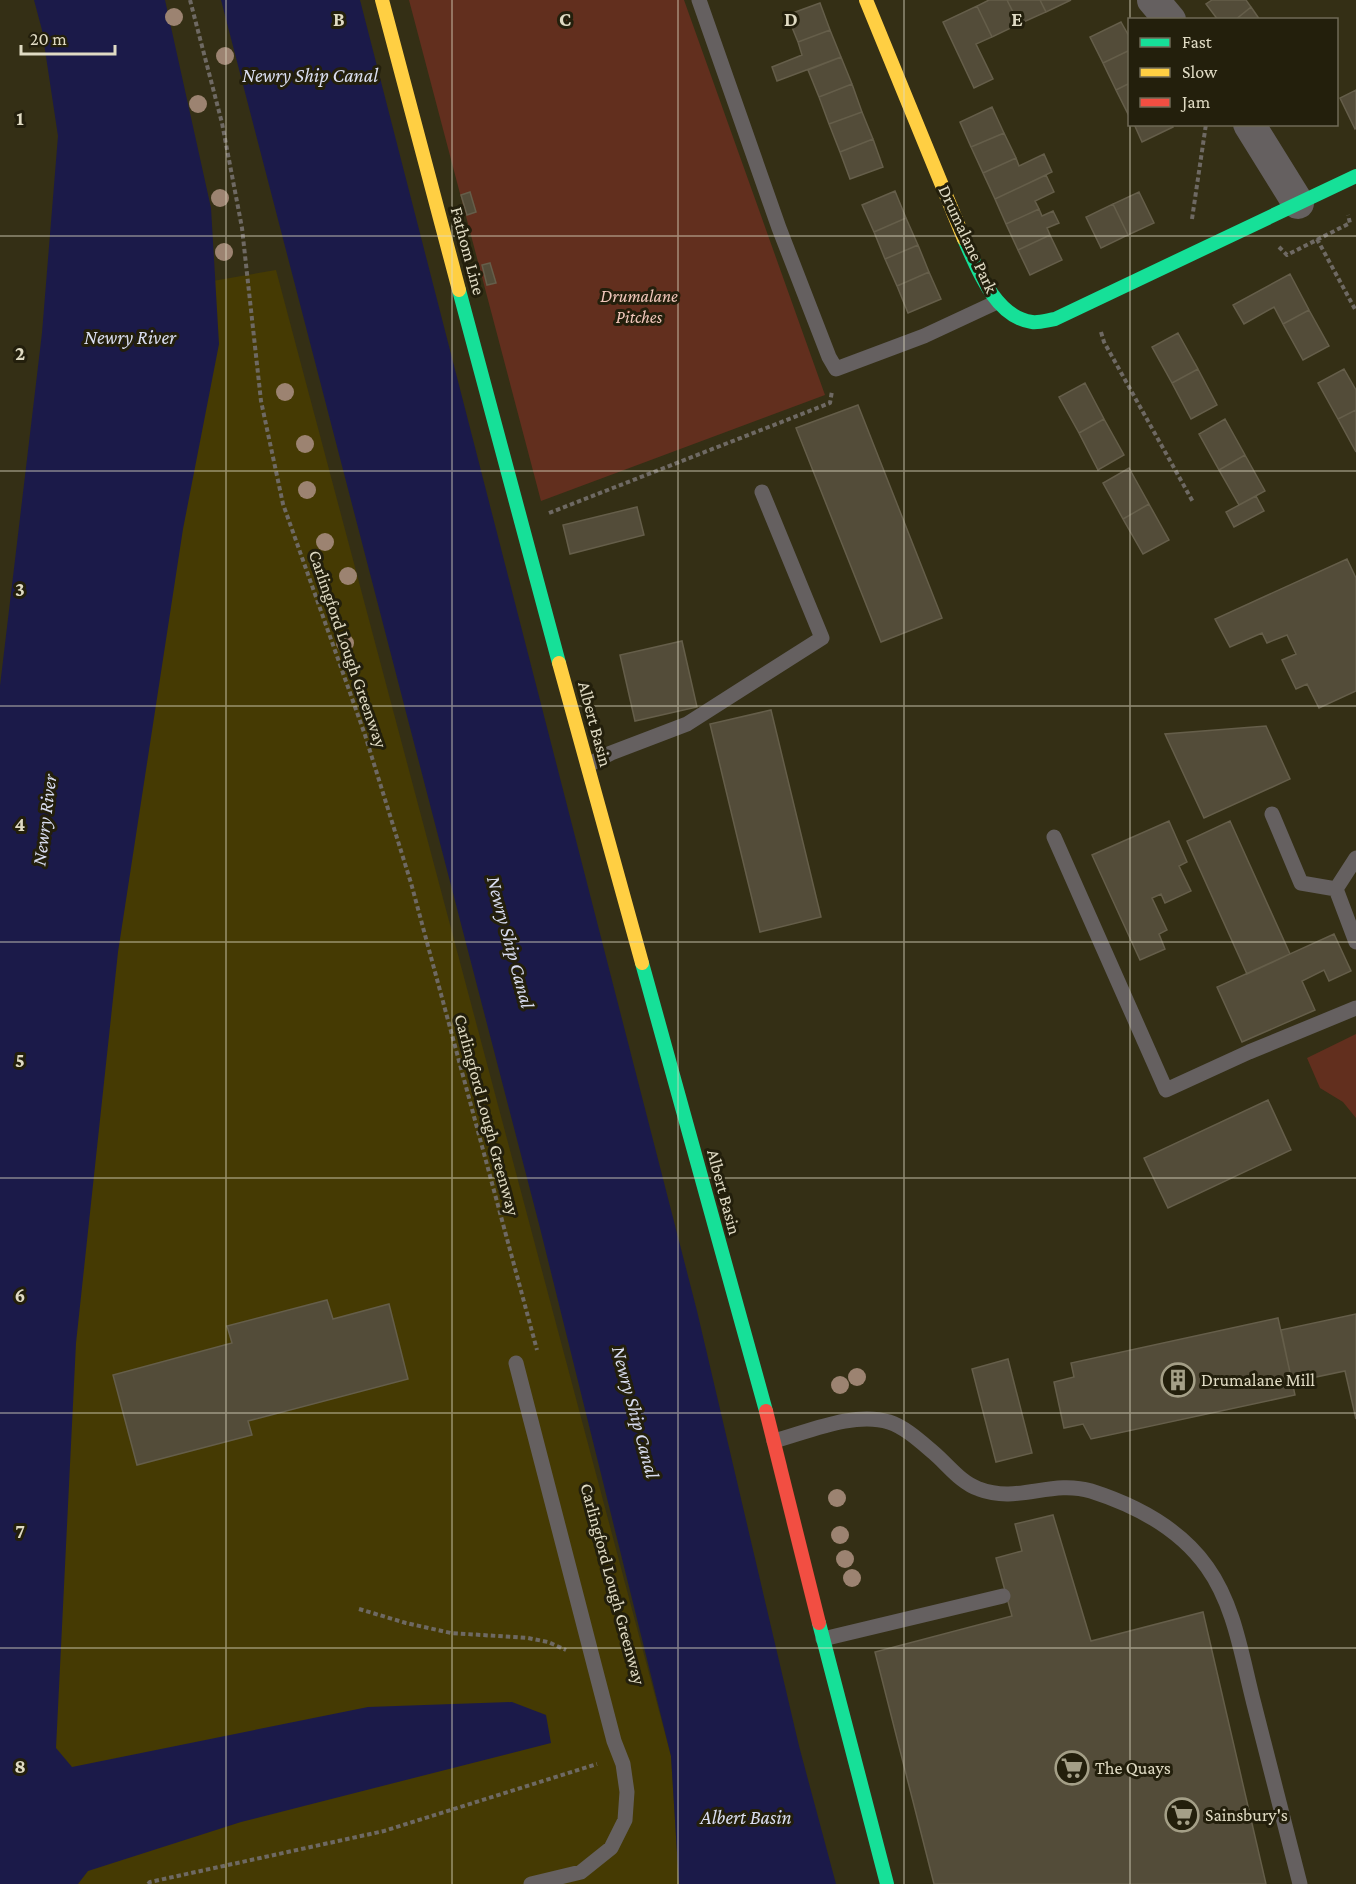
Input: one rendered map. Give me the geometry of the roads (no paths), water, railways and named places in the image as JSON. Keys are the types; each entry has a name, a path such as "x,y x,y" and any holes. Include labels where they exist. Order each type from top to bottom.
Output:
{"street":[{"name":"Fathom Line","path":"382,0 518,513"},
{"name":"Drumalane Park","path":"866,0 974,262 997,302 1014,315 1033,322 1054,319 1356,176"},
{"path":"1153,0 1168,18"},
{"path":"1250,126 1298,203"},
{"name":"Albert Basin","path":"518,513 774,1441 887,1884"}],"lane":[{"path":"699,0 779,228 828,357 836,369 924,336 997,302"},
{"path":"588,765 611,753 687,724 822,638 762,492"},
{"path":"1272,814 1300,882 1336,889"},
{"path":"1054,837 1166,1090 1249,1052 1356,1008"},
{"path":"1336,889 1356,858"},
{"path":"1336,889 1356,942"},
{"path":"516,1363 620,1756 627,1792 625,1820 611,1848 581,1872 531,1884"},
{"path":"774,1441 854,1419 870,1418 890,1422 921,1442 961,1478 977,1489 1011,1495 1055,1487 1075,1487 1141,1512 1170,1529 1194,1551 1220,1586 1243,1660 1300,1884"},
{"path":"823,1639 1003,1596"}],"water":[{"name":"Newry River","path":"34,0 165,0 211,208 219,344 183,529 118,952 76,1343 56,1748 72,1767 368,1707 512,1702 546,1715 551,1743 241,1822 88,1871 78,1884 0,1884 0,686 42,333 58,136 42,30"},
{"name":"Newry Ship Canal","path":"221,0 360,0 697,1311 799,1746 836,1884 679,1884 671,1756 540,1228"}],"place":[{"name":"Drumalane Mill","path":"1178,1380"},
{"name":"The Quays","path":"1072,1768"},
{"name":"Sainsbury's","path":"1182,1815"}],"park label":[{"name":"Drumalane Pitches","path":"639,306"}]}
